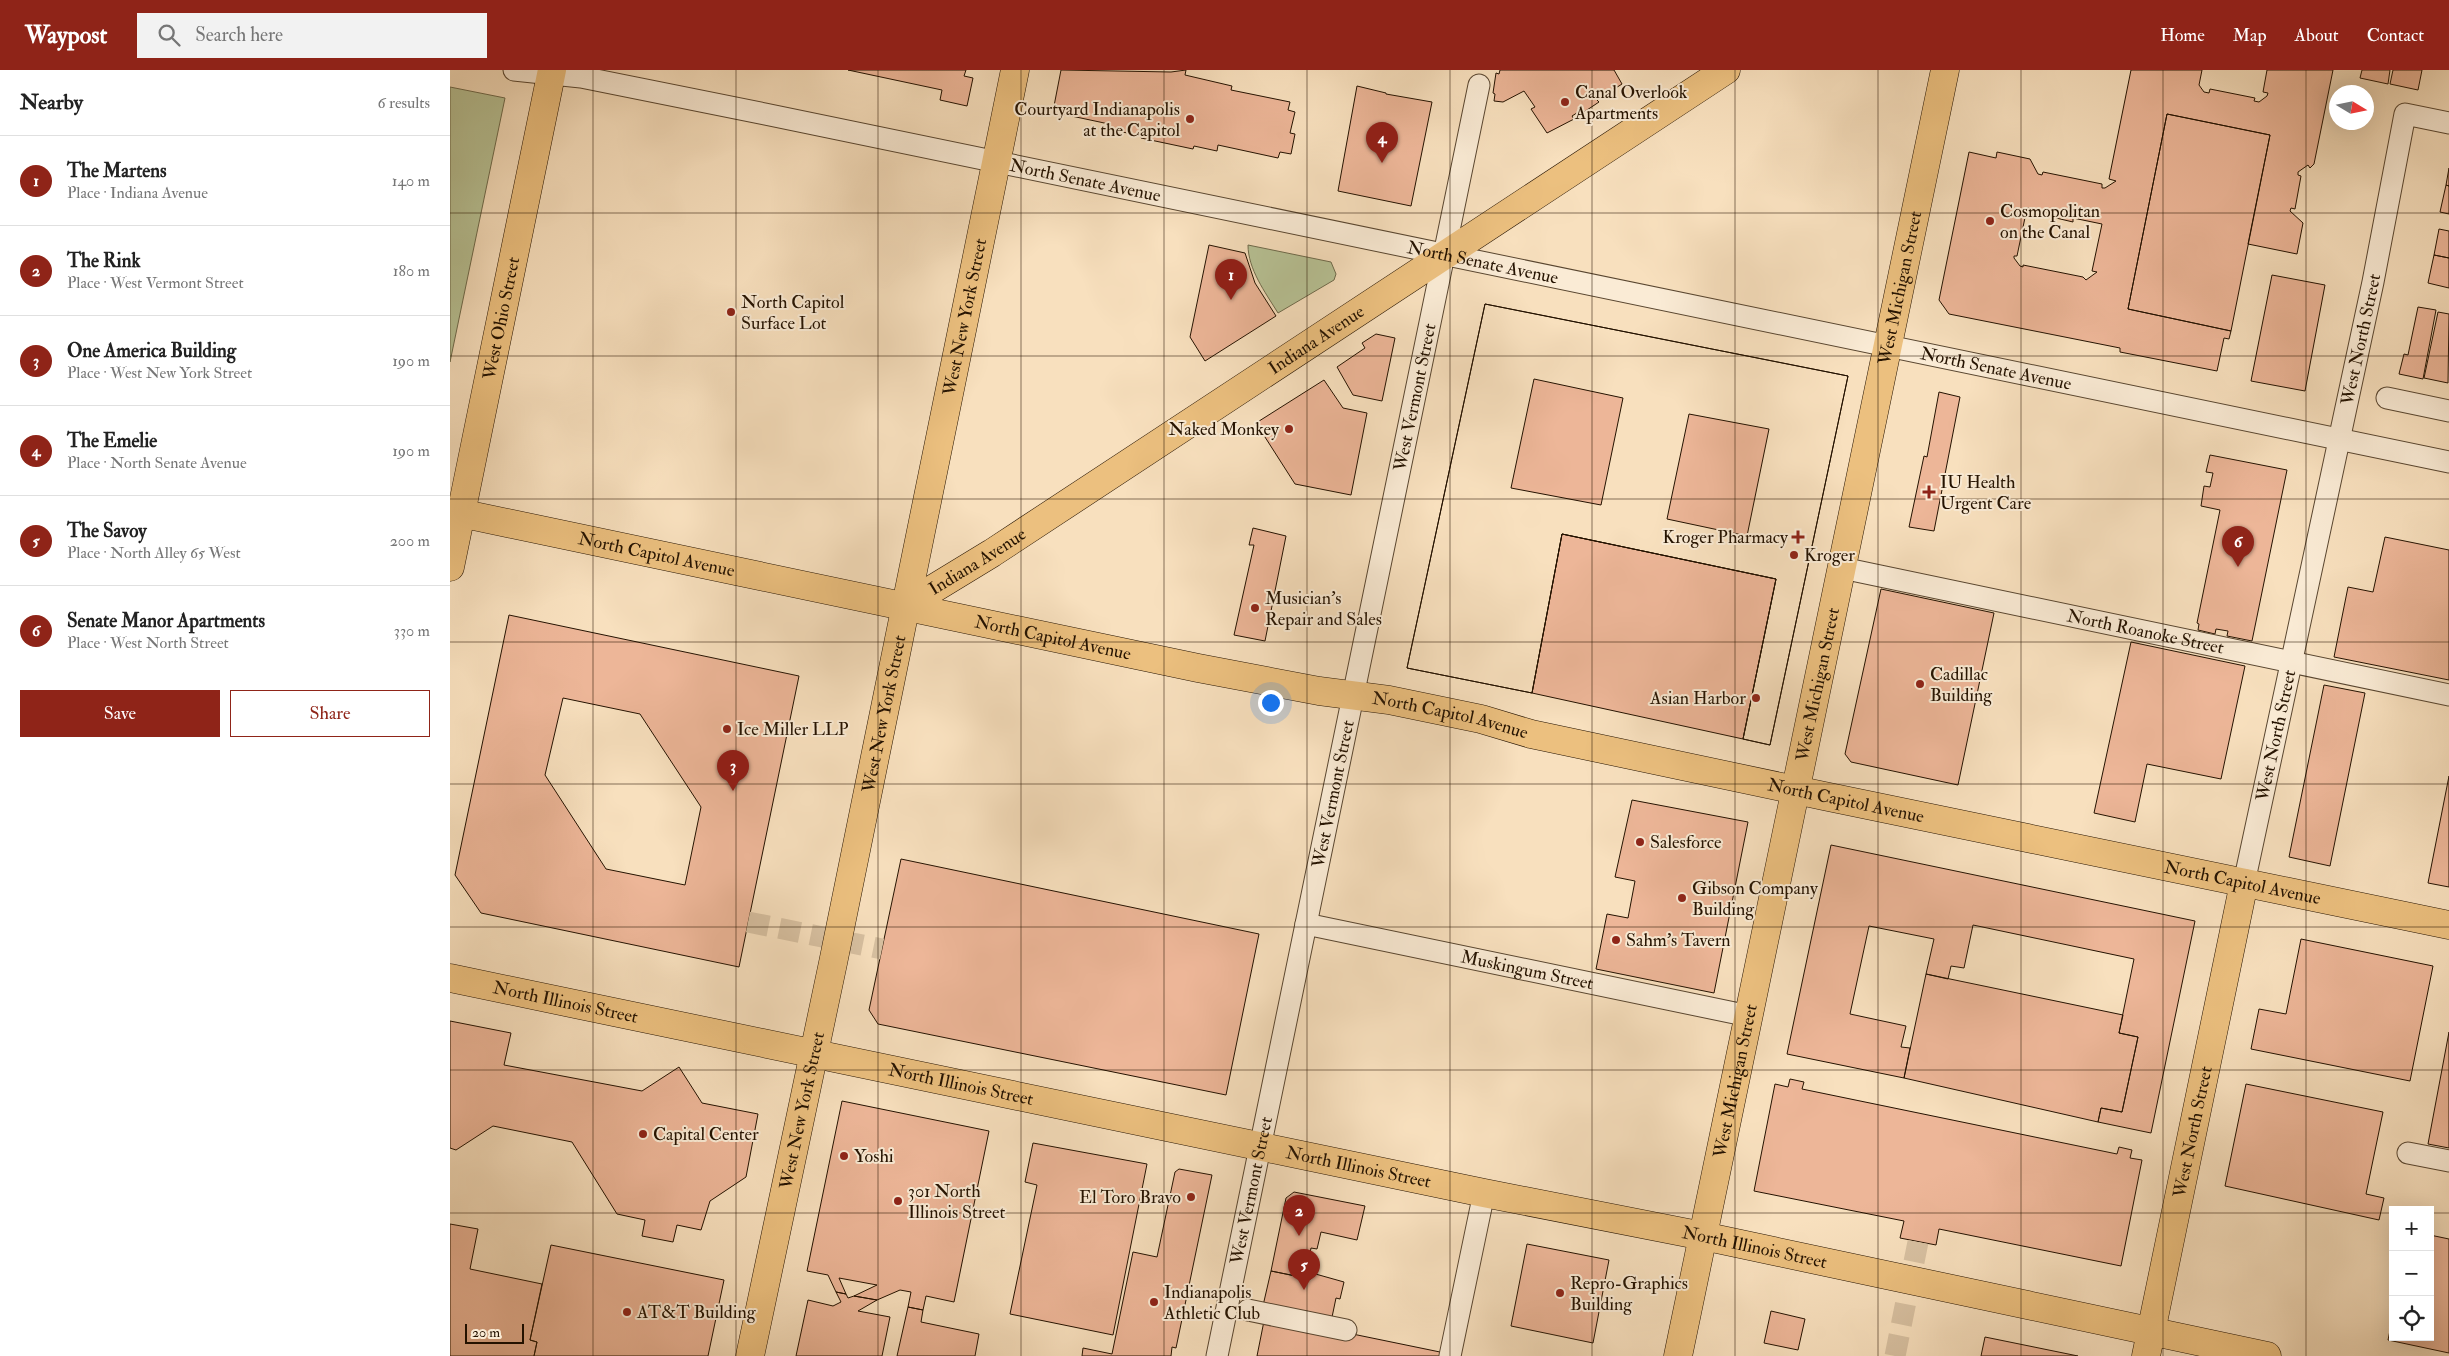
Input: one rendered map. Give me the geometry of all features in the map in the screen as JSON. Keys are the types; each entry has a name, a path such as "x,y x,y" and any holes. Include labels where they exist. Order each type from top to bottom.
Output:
{"main road":[{"name":"West New York Street","path":"750,1356 1015,70"},
{"name":"Indiana Avenue","path":"906,606 992,553 1726,70"},
{"name":"West Michigan Street","path":"1678,1356 1944,70"},
{"name":"West Ohio Street","path":"450,567 455,512 552,72"},
{"name":"North Capitol Avenue","path":"455,512 1198,668 1319,691 1353,694 1481,719 1531,734 2449,925"},
{"name":"West North Street","path":"2148,1344 2244,883"},
{"name":"North Illinois Street","path":"450,978 1484,1193 1703,1236 2148,1344 2267,1356"}],"street":[{"name":"North Senate Avenue","path":"514,70 552,72 581,77 2449,462"},
{"name":"West Vermont Street","path":"1217,1356 1479,85"},
{"name":"West North Street","path":"2244,883 2373,282 2405,114 2449,124"},
{"path":"2388,398 2449,411"},
{"name":"North Roanoke Street","path":"1842,568 2449,695"},
{"name":"Muskingum Street","path":"1306,924 1749,1016"},
{"path":"2408,1152 2449,1161"},
{"path":"1450,1356 1484,1193"},
{"path":"1248,1310 1346,1330"}],"green space":[{"path":"450,87 505,98 450,362"},
{"path":"1248,245 1331,262 1336,274 1334,280 1278,313 1254,272"}],"building":[{"path":"848,70 966,70 964,76 973,78 967,106 940,100 942,90"},
{"name":"Courtyard Indianapolis at the Capitol","path":"1061,70 1171,72 1186,70 1185,75 1232,86 1231,90 1290,102 1288,110 1295,112 1290,133 1295,134 1291,154 1280,152 1278,158 1218,145 1217,151 1194,146 1193,149 1141,138 1142,136 1108,129 1109,124 1062,114 1063,108 1054,106"},
{"name":"Canal Overlook Apartments","path":"1500,70 1614,70 1622,84 1597,100 1599,102 1581,114 1580,111 1572,116 1574,119 1547,133 1531,109 1535,107 1524,91 1503,102 1494,101 1495,94 1493,93 1496,73 1499,74"},
{"name":"Cosmopolitan on the Canal","path":"2131,70 2202,70 2199,85 2204,92 2209,93 2210,89 2255,98 2254,101 2259,102 2268,93 2263,92 2267,70 2333,70 2314,164 2310,168 2308,165 2298,172 2298,175 2301,176 2295,209 2291,208 2290,211 2303,223 2297,254 2248,244 2270,135 2167,114 2128,309 2231,331 2229,339 2224,338 2217,371 2120,352 2120,348 1949,314 1939,300 1969,152 1996,158 1997,152 2030,159 2038,174 2042,175 2043,172 2102,184 2102,188 2116,181 2109,179","holes":["2027,208 2057,214 2056,218 2073,222 2073,218 2102,224 2092,271 2097,272 2086,280 2083,277 2023,265 2023,267 2014,258 2014,256 2017,256"]},
{"path":"2362,70 2390,70 2388,84 2360,78"},
{"path":"2393,70 2422,70 2418,90 2390,84"},
{"path":"1357,86 1386,94 1432,102 1411,206 1338,191"},
{"path":"2167,114 2270,135 2231,331 2128,309"},
{"path":"2449,168 2449,186 2446,185"},
{"path":"2446,185 2449,186 2449,214 2440,212"},
{"path":"2439,229 2449,231 2449,258 2434,255"},
{"path":"1209,245 1245,253 1255,283 1276,316 1205,361 1190,337"},
{"path":"2434,255 2449,258 2449,288 2428,283"},
{"path":"2272,275 2325,285 2305,391 2251,381"},
{"path":"1485,304 1848,376 1770,745 1743,739 1776,579 1562,534 1532,693 1407,668","holes":["1534,379 1623,398 1601,505 1511,488","1689,414 1769,429 1747,536 1667,519"]},
{"path":"1485,304 1848,376 1770,745 1743,739 1776,579 1562,534 1532,693 1407,668"},
{"path":"2418,307 2436,310 2423,379 2399,374 2404,354 2408,355"},
{"path":"2438,312 2449,314 2448,383 2424,378"},
{"path":"1376,334 1395,338 1382,401 1353,395 1337,367 1365,348 1362,343"},
{"path":"1324,380 1343,408 1367,413 1351,495 1295,484 1256,423"},
{"name":"IU Health Urgent Care","path":"1939,392 1960,397 1934,531 1909,527 1924,456 1927,457"},
{"path":"2210,455 2287,470 2252,641 2227,636 2228,631 2216,629 2215,634 2198,630 2199,624 2197,623 2220,510 2201,506 2204,486 2210,487 2213,473 2206,472"},
{"path":"1253,528 1286,536 1265,641 1234,635 1254,545 1249,545"},
{"path":"1562,534 1776,579 1743,739 1532,693"},
{"path":"2385,537 2449,550 2449,680 2334,657 2348,587 2373,592"},
{"name":"Cadillac Building","path":"1881,589 1994,613 1958,785 1851,762 1845,754"},
{"path":"509,615 799,676 739,967 481,913 455,875","holes":["563,698 640,714 701,807 685,885 606,869 545,775"]},
{"path":"2131,642 2245,666 2221,779 2147,764 2135,822 2094,813"},
{"path":"2324,685 2365,693 2330,866 2289,857"},
{"path":"2449,776 2449,887 2428,883"},
{"name":"Gibson Company Building","path":"1632,800 1748,822 1714,993 1596,969 1607,914 1628,918 1635,881 1615,877"},
{"path":"1831,845 2195,921 2151,1133 2098,1122 2101,1108 2122,1112 2138,1037 2119,1033 2134,959 1973,925 1964,968 1951,966 1948,979 1926,974 1934,939 1869,926 1850,1014 1906,1026 1901,1047 1910,1048 1904,1078 1787,1054"},
{"path":"901,859 1259,934 1226,1095 878,1024 869,1010"},
{"path":"2301,939 2433,966 2410,1081 2251,1049 2259,1009 2286,1014"},
{"path":"1926,974 2123,1015 2119,1033 2138,1037 2122,1112 2101,1108 2098,1122 1904,1078"},
{"name":"Capital Center","path":"450,1021 511,1033 504,1065 642,1091 679,1067 702,1103 758,1114 746,1177 710,1201 701,1230 677,1225 673,1242 642,1236 645,1220 617,1214 572,1142 493,1126 456,1150 450,1148"},
{"path":"2449,1032 2449,1148 2428,1144"},
{"path":"1790,1079 1804,1082 1802,1089 2117,1154 2119,1147 2132,1150 2130,1158 2142,1160 2121,1266 1939,1229 1936,1245 1900,1238 1904,1221 1754,1191 1775,1084 1788,1087"},
{"path":"2246,1084 2383,1112 2366,1194 2384,1198 2379,1220 2225,1186"},
{"name":"301 North Illinois Street","path":"842,1101 989,1131 954,1302 926,1296 923,1310 908,1307 911,1292 900,1290 877,1300 854,1296 877,1285 839,1278 846,1294 836,1292 828,1275 807,1271"},
{"path":"1033,1143 1147,1164 1113,1335 1010,1314 1037,1185 1025,1182"},
{"name":"Indianapolis Athletic Club","path":"1179,1169 1212,1175 1176,1348 1172,1347 1171,1356 1082,1356 1083,1348 1112,1354 1133,1252 1157,1257 1175,1172"},
{"path":"1294,1192 1365,1206 1357,1240 1321,1232 1317,1249 1311,1248 1305,1278 1271,1271 1286,1198"},
{"path":"450,1224 478,1229 470,1269 542,1284 530,1340 537,1342 534,1356 450,1356"},
{"path":"2434,1236 2449,1239 2449,1353 2393,1341 2434,1341"},
{"name":"Repro-Graphics Building","path":"1527,1244 1609,1260 1593,1343 1511,1326"},
{"name":"AT&T Building","path":"551,1245 724,1280 708,1356 534,1356 537,1342 530,1340"},
{"path":"1271,1271 1311,1279 1312,1273 1344,1282 1340,1299 1336,1298 1331,1322 1262,1310"},
{"path":"836,1292 846,1294 848,1298 854,1296 877,1300 858,1311 890,1317 882,1356 796,1356 808,1300 833,1306 841,1302"},
{"path":"908,1307 923,1310 921,1322 979,1334 975,1356 897,1356"},
{"path":"1771,1311 1805,1319 1798,1350 1764,1343"},
{"path":"1265,1316 1440,1352 1440,1356 1257,1356"},
{"path":"1985,1337 2078,1356 1981,1356"}],"tunnel":[{"path":"748,922 882,949"},
{"path":"1895,1356 1918,1242"}],"place":[{"name":"Canal Overlook Apartments","path":"1565,102"},
{"name":"Courtyard Indianapolis at the Capitol","path":"1190,119"},
{"name":"The Emelie","path":"1382,163"},
{"name":"Cosmopolitan on the Canal","path":"1990,221"},
{"name":"The Martens","path":"1231,300"},
{"name":"North Capitol Surface Lot","path":"731,312"},
{"name":"Naked Monkey","path":"1289,429"},
{"name":"IU Health Urgent Care","path":"1929,492"},
{"name":"Kroger Pharmacy","path":"1798,537"},
{"name":"Kroger","path":"1794,555"},
{"name":"Senate Manor Apartments","path":"2238,567"},
{"name":"Musician's Repair and Sales","path":"1255,608"},
{"name":"Cadillac Building","path":"1920,684"},
{"name":"Asian Harbor","path":"1756,698"},
{"name":"Ice Miller LLP","path":"727,729"},
{"name":"One America Building","path":"733,791"},
{"name":"Salesforce","path":"1640,842"},
{"name":"Gibson Company Building","path":"1682,898"},
{"name":"Sahm's Tavern","path":"1616,940"},
{"name":"Capital Center","path":"643,1134"},
{"name":"Yoshi","path":"844,1156"},
{"name":"El Toro Bravo","path":"1191,1197"},
{"name":"301 North Illinois Street","path":"898,1201"},
{"name":"The Rink","path":"1299,1236"},
{"name":"The Savoy","path":"1304,1290"},
{"name":"Repro-Graphics Building","path":"1560,1293"},
{"name":"Indianapolis Athletic Club","path":"1154,1302"},
{"name":"AT&T Building","path":"627,1312"}]}
